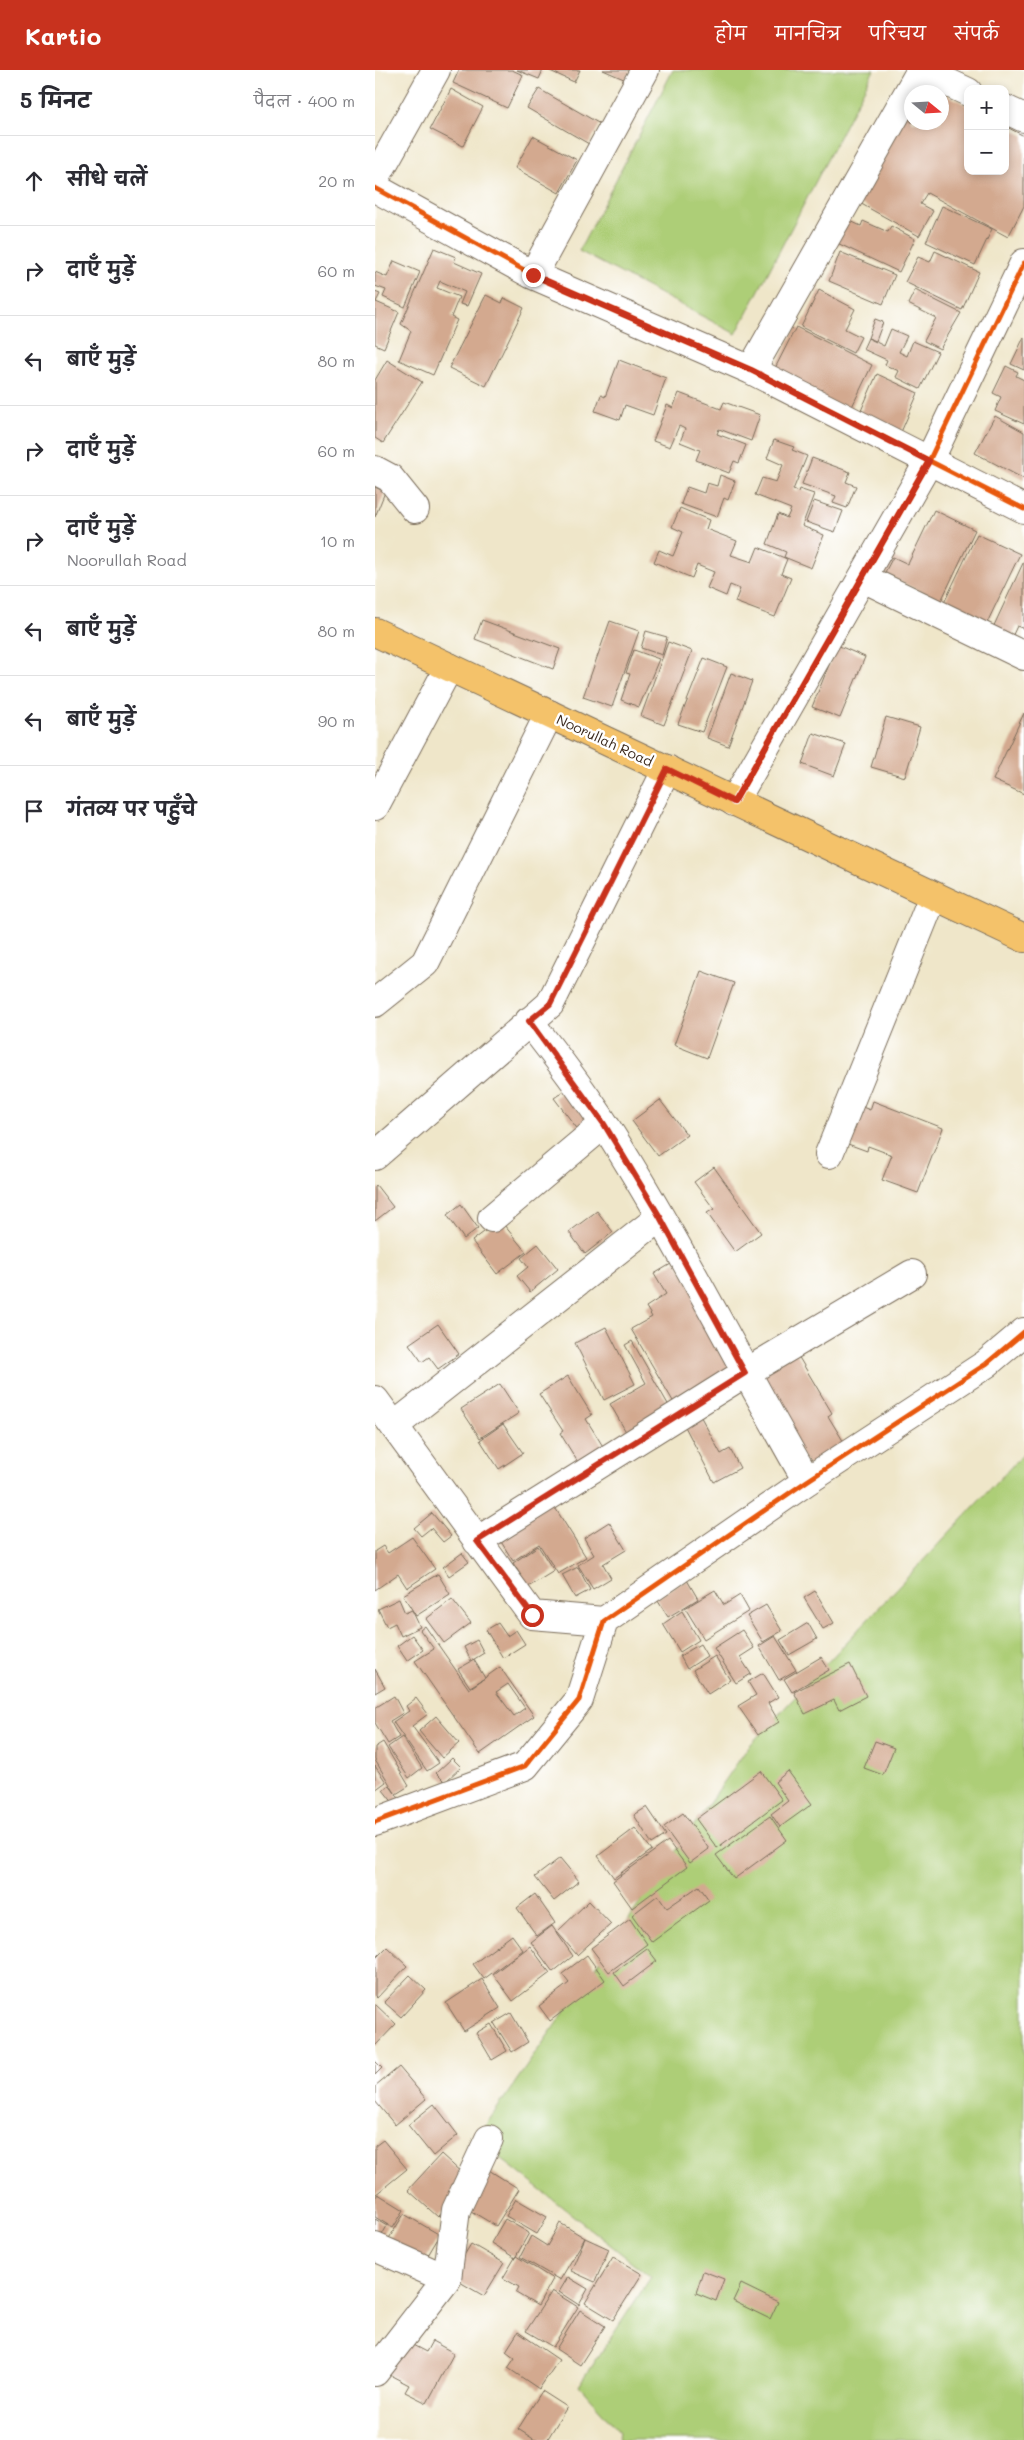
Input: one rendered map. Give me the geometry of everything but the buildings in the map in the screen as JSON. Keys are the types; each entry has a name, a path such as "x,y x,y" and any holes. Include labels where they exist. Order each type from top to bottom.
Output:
{"main road":[{"name":"Noorullah Road","path":"375,632 1024,938"}],"street":[{"path":"375,179 436,70"},
{"path":"533,275 645,70"},
{"path":"751,370 921,70 964,90"},
{"path":"1009,112 1024,118"},
{"path":"375,188 533,275 751,370 1024,509"},
{"path":"734,802 929,461 1024,263"},
{"path":"375,470 390,478 415,509"},
{"path":"863,578 1024,656"},
{"path":"375,806 449,666"},
{"path":"375,1003 425,963 549,714"},
{"path":"375,1156 550,1004 667,769"},
{"path":"829,1154 933,896"},
{"path":"529,1021 604,1124 660,1217 745,1373 807,1481"},
{"path":"492,1218 604,1124"},
{"path":"394,1426 660,1217"},
{"path":"477,1541 745,1373 912,1274"},
{"path":"375,1822 525,1766 579,1700 604,1621 807,1481 986,1364 1024,1332"},
{"path":"375,1400 532,1615 604,1621"},
{"path":"375,2372 447,2279 456,2210 489,2139"},
{"path":"375,2247 447,2279"}],"green space":[{"path":"673,70 874,70 736,334 579,251"},
{"path":"1024,1453 1024,2440 618,2440 620,2432 579,2386 651,2277 476,2139 749,1746"}],"cycle path":[{"path":"375,188 533,275 751,370 1024,509"},
{"path":"734,802 929,461 1024,263"},
{"path":"375,1822 525,1766 579,1700 604,1621 807,1481 986,1364 1024,1332"}],"route":[{"path":"532,1615 477,1541 745,1373 660,1217 604,1124 529,1021 550,1004 667,769 734,802 929,461 751,370 533,275"}]}
